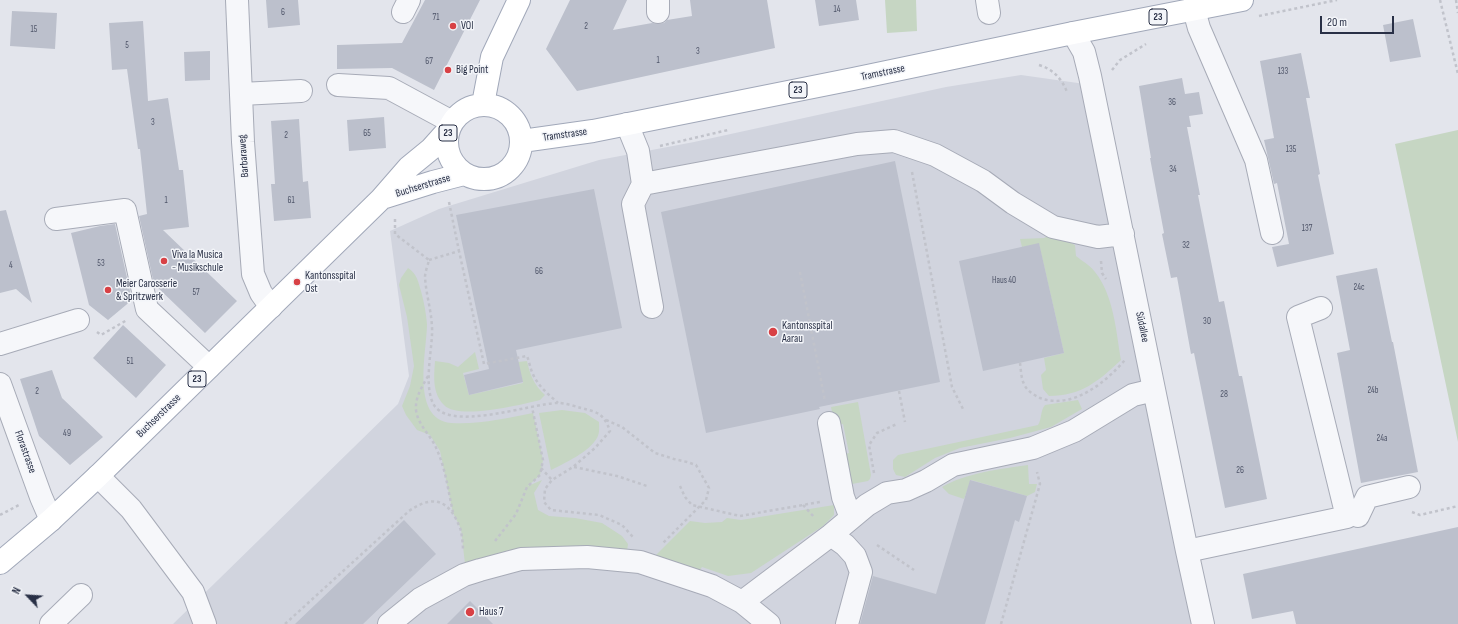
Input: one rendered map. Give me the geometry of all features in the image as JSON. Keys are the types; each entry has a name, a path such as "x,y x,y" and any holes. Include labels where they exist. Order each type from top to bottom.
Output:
{"main road":[{"path":"520,0 492,57 483,104 506,110 514,118 520,129 522,140"},
{"name":"Tramstrasse","path":"522,140 593,131 1242,0"},
{"name":"23","path":"483,104 471,106 460,113 450,126 447,143 449,155 455,165 464,174 474,178 483,179 493,178 503,174 511,168 517,160 521,150 522,140"},
{"name":"Buchserstrasse","path":"0,563 51,520 98,476 382,198 409,166 431,149 450,126"},
{"name":"Buchserstrasse","path":"382,198 464,174"}],"street":[{"name":"Barbaraweg","path":"237,0 243,142 253,274 261,293 271,307"},
{"path":"1194,10 1199,28 1256,160 1272,233"},
{"name":"Südallee","path":"1073,33 1086,58 1203,624"},
{"path":"338,85 389,88 438,113 450,126"},
{"path":"241,94 301,91"},
{"path":"627,124 638,151 643,184 633,204 652,308"},
{"path":"643,184 857,144 894,141 935,155 983,181 1053,227 1098,237 1123,234"},
{"path":"56,219 125,210 147,309 209,367"},
{"path":"1187,551 1347,517 1298,316 1321,308"},
{"path":"0,344 78,320"},
{"name":"Florastrasse","path":"0,384 6,418 51,520"},
{"path":"742,602 831,535 867,505 887,493 906,490 926,481 953,465 1033,448 1074,430 1133,395 1154,390"},
{"path":"830,423 843,497 851,518"},
{"path":"98,476 131,509 193,592 205,624"},
{"path":"1358,516 1367,496 1409,487"},
{"path":"831,535 845,544 855,556 861,572 847,624"},
{"path":"389,624 420,600 472,573 521,559 587,557 642,557 712,586 742,602 769,624"},
{"path":"51,624 82,594"}],"path":[{"path":"1440,0 1458,74"},
{"path":"1456,0 1458,13"},
{"path":"1034,64 1050,69 1064,83 1069,96"},
{"path":"638,151 731,130"},
{"path":"907,145 952,387 963,409"},
{"path":"448,195 484,364 527,356 536,380 543,390 558,403"},
{"path":"382,198 394,216 395,234 429,260"},
{"path":"1098,237 1102,273 1109,284"},
{"path":"429,260 460,251"},
{"path":"429,260 425,277 432,331 429,391 432,402 438,410 454,417 471,418 558,403 597,412 606,420 622,427 655,452 696,465 709,488 706,500 655,551 642,557 633,537 622,525 599,515 552,510 544,502 545,489 552,480 573,467 595,448 610,431 606,420"},
{"path":"800,272 830,423"},
{"path":"78,320 101,335 147,309"},
{"path":"1020,363 1024,384 1032,394 1048,401 1067,400 1086,393 1116,371 1127,358 1133,395"},
{"path":"429,374 418,395 416,410 421,425 430,436 444,468 453,513 461,529 465,564 472,573 479,561 516,514 527,487 540,475 543,460 532,407"},
{"path":"900,391 905,422"},
{"path":"1001,624 1040,484 1033,448"},
{"path":"573,467 617,476 647,486"},
{"path":"541,468 552,480"},
{"path":"680,486 692,505 740,516 780,510 843,497"},
{"path":"285,624 409,511 421,503 431,501 444,504 453,513"},
{"path":"1408,510 1420,515 1458,506"},
{"path":"876,544 894,558 914,570"}],"shaded area":[{"name":"Kantonsspital Aarau","path":"1021,75 1092,85 1203,624 173,624 398,404 409,376 390,231 439,209 599,160 694,142 946,87"}],"green space":[{"path":"885,0 916,0 917,31 887,33"},
{"path":"1458,130 1458,442 1395,144"},
{"path":"1052,234 1075,245 1076,256 1091,267 1101,281 1113,314 1121,360 1089,386 1071,393 1049,396 1043,389 1041,375 1046,370 1044,358 1064,353 1039,244 1022,247 1020,239 1044,238"},
{"path":"408,268 415,275 418,281 427,324 424,382 425,397 430,410 438,419 451,423 492,421 533,413 543,460 540,475 528,486 542,480 534,493 538,510 549,516 575,518 602,523 622,536 628,544 627,551 465,564 461,529 453,513 440,451 430,435 417,430 406,415 402,406 410,386 414,366 407,317 399,285 401,278"},
{"path":"475,352 479,369 463,373 469,395 523,383 518,362 527,361 533,380 545,395 540,400 490,410 462,411 451,409 444,405 437,395 434,378 435,361 449,363 458,367"},
{"path":"1078,400 1082,409 1051,427 1010,438 960,448 935,458 905,477 896,475 893,469 893,460 898,455 1038,425 1045,405"},
{"path":"858,402 871,475 868,481 852,484 849,483 841,455 849,453 843,424 835,426 831,407"},
{"path":"562,410 585,413 599,422 599,434 593,443 583,452 551,470 539,413"},
{"path":"1028,465 1029,484 1037,484 1035,492 1027,496 971,480 964,499 949,494 942,487 951,482 972,475"},
{"path":"834,505 834,515 823,526 751,573 728,576 702,567 699,571 655,556 690,521 705,523 722,522 727,518 741,520"}],"building":[{"path":"266,0 298,0 300,25 268,28"},
{"path":"425,0 480,0 434,90 392,68 337,69 337,45 402,43"},
{"path":"570,0 627,0 613,30 652,23 664,23 667,20 692,16 690,0 767,0 775,48 577,91 546,49"},
{"path":"815,0 856,0 859,20 819,26"},
{"path":"12,11 57,13 55,49 10,46"},
{"path":"1413,19 1421,57 1390,62 1383,25"},
{"path":"143,21 148,101 168,98 179,170 183,170 189,227 163,230 237,301 205,333 154,284 139,216 147,214 140,149 138,149 127,69 112,70 109,23"},
{"path":"210,51 210,80 185,81 184,52"},
{"path":"1301,53 1310,98 1306,98 1320,174 1318,175 1334,254 1277,267 1272,247 1289,244 1277,183 1274,184 1264,140 1274,138 1260,61"},
{"path":"1182,78 1185,94 1199,92 1203,114 1189,116 1191,127 1187,127 1200,195 1198,195 1219,302 1224,301 1239,376 1242,376 1267,499 1225,508 1194,353 1191,354 1177,277 1171,278 1162,234 1164,233 1150,158 1139,86"},
{"path":"384,117 386,148 349,151 347,120"},
{"path":"299,119 303,182 308,181 311,218 274,221 271,184 275,184 271,121"},
{"path":"895,161 940,382 819,407 820,409 706,433 661,212"},
{"path":"594,189 622,328 516,350 523,382 469,395 464,375 489,369 456,215"},
{"path":"6,210 32,303 16,289 0,293 0,211"},
{"path":"115,224 132,300 108,320 89,305 71,233"},
{"path":"1039,243 1064,353 983,371 959,261"},
{"path":"1377,268 1418,472 1361,483 1337,353 1350,350 1336,276"},
{"path":"123,325 166,365 136,398 93,358"},
{"path":"52,370 62,398 103,437 70,465 39,436 20,379"},
{"path":"970,480 1027,496 1019,522 1015,520 985,624 860,624 873,576 936,594"},
{"path":"404,520 436,554 363,624 295,624"},
{"path":"1458,527 1458,624 1296,624 1293,611 1252,619 1243,574"},
{"name":"Haus 7","path":"470,601 493,624 447,624"}],"place":[{"name":"VOI","path":"453,26"},
{"name":"Big Point","path":"448,70"},
{"name":"Viva la Musica - Musikschule","path":"164,261"},
{"name":"Kantonsspital Ost","path":"297,282"},
{"name":"Meier Carosserie & Spritzwerk","path":"108,290"},
{"name":"Kantonsspital Aarau","path":"773,332"},
{"name":"Haus 7","path":"470,612"}]}
